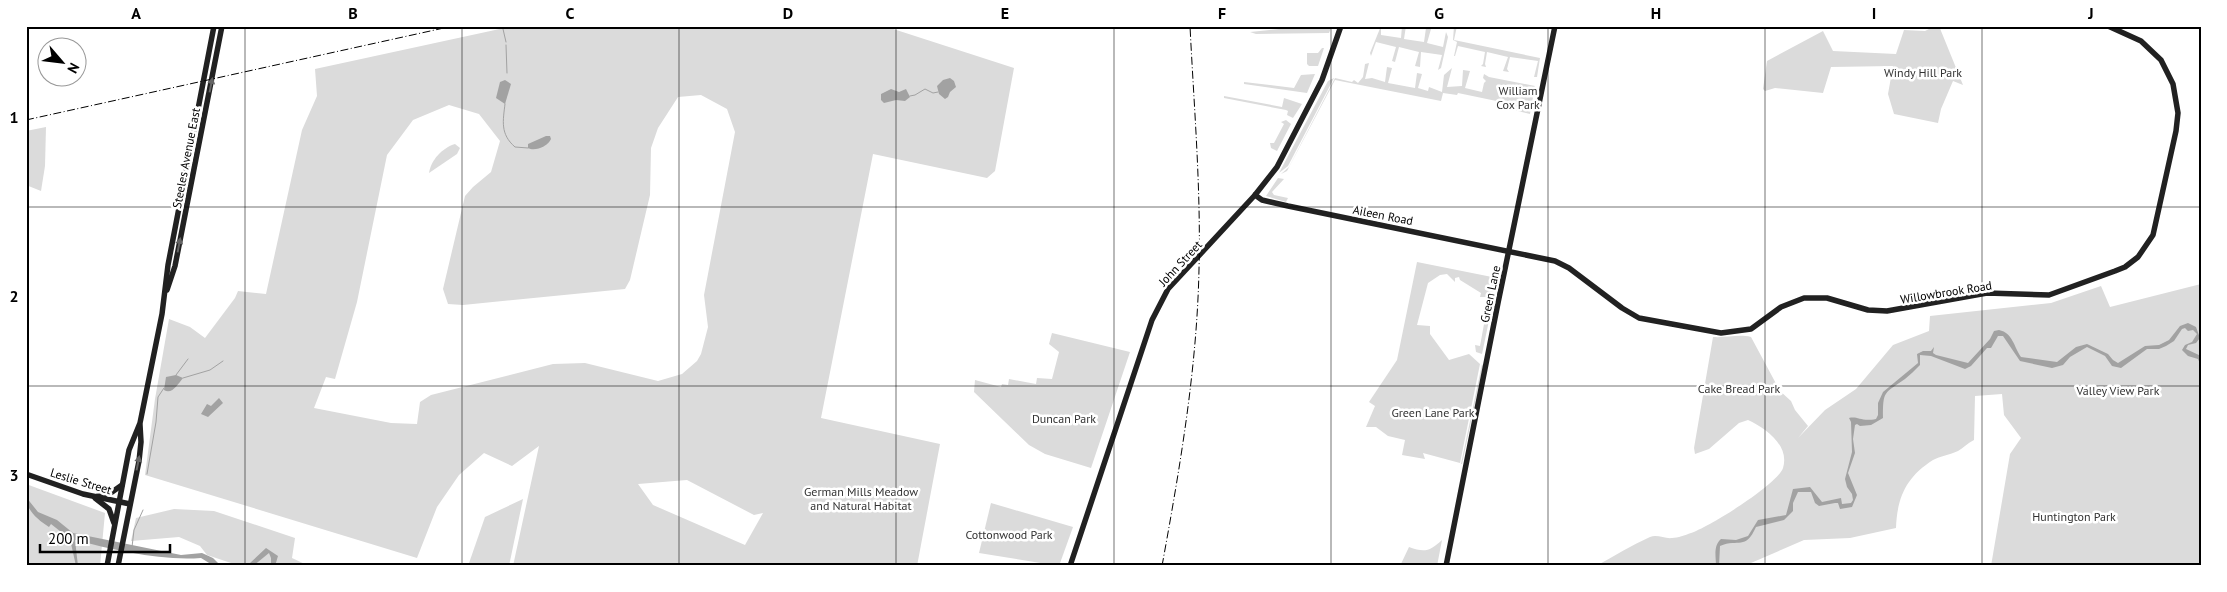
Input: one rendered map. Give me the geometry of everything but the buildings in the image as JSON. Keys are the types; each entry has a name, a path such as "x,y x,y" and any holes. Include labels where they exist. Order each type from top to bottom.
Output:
{"main road":[{"name":"Steeles Avenue East","path":"107,566 129,450 140,422 166,292 168,265 214,26"},
{"name":"Steeles Avenue East","path":"166,292 175,266 222,26"},
{"name":"John Street","path":"1070,566 1152,320 1163,296 1255,196 1277,167 1319,87 1341,26"},
{"name":"Green Lane","path":"1446,566 1555,26"},
{"name":"Willowbrook Road","path":"1509,251 1555,260 1639,318 1717,332 1751,329 1791,302 1810,297 1827,298 1882,312 1987,293 2042,296 2063,292 2125,267 2138,257 2148,244 2157,222 2177,125 2176,96 2165,66 2156,54 2141,41 2108,26"},
{"name":"Aileen Road","path":"1255,196 1262,200 1297,208 1509,251"},
{"name":"Steeles Avenue East","path":"118,566 140,450 140,422"},
{"name":"Leslie Street","path":"26,474 94,496 130,504"},
{"path":"94,496 112,492 122,485"},
{"path":"94,496 109,509 115,526"}],"green space":[{"name":"German Mills Meadow and Natural Habitat","path":"513,26 884,26 1014,68 995,171 987,178 873,154 821,418 940,444 917,566 513,566 539,446 512,466 484,453 459,475 437,507 417,558 145,475 155,399 169,319 190,327 205,338 235,298 238,291 266,294 302,130 317,96 315,69","holes":["701,95 727,109 735,132 704,295 708,327 701,354 697,361 682,374 658,381 585,363 553,364 431,395 420,402 417,424 391,423 314,408 326,377 335,379 357,302 387,155 413,120 449,105 479,114 500,141 491,172 465,196 443,289 448,304 463,305 625,289 630,280 650,195 651,148 658,128 678,97","687,480 754,515 763,513 745,545 653,505 638,484"]},
{"path":"1327,26 1332,26 1329,33 1256,34 1250,32 1279,29 1326,29"},
{"path":"1381,26 1381,35 1401,38 1402,26 1406,26 1404,39 1424,42 1426,28 1431,29 1427,43 1443,47 1446,32 1448,37 1441,68 1438,70 1442,55 1421,52 1420,67 1415,66 1419,52 1399,47 1395,62 1392,61 1396,47 1376,42 1371,56 1370,53"},
{"path":"1454,26 1457,26 1454,40 1540,58 1537,77 1534,77 1538,61 1510,57 1507,69 1509,72 1503,71 1508,57 1487,52 1486,67 1481,66 1485,52 1458,46 1454,56 1457,42 1453,40"},
{"name":"Windy Hill Park","path":"1939,26 1963,85 1953,81 1941,109 1938,123 1894,114 1888,94 1893,66 1831,67 1823,93 1775,88 1765,91 1763,89 1767,61 1823,31 1833,51 1896,54 1904,30 1925,31"},
{"path":"1324,48 1318,66 1309,66 1307,64 1307,53 1318,53"},
{"name":"William Cox Park","path":"1369,63 1365,79 1372,78 1385,82 1387,67 1392,68 1388,83 1415,88 1417,73 1422,74 1418,88 1428,91 1429,87 1442,92 1444,75 1452,68 1447,87 1462,86 1463,70 1470,71 1465,88 1482,92 1486,81 1483,78 1484,74 1489,77 1535,86 1530,114 1505,108 1506,103 1458,93 1457,95 1443,93 1441,101 1335,80 1287,171 1281,174 1289,167 1335,78 1352,82 1354,80 1358,83 1363,77 1365,64"},
{"path":"1315,74 1307,93 1244,84 1244,82 1294,88 1301,75"},
{"path":"1334,78 1288,166 1279,173 1328,81"},
{"path":"1224,96 1282,107 1284,98 1302,104 1293,118 1287,115 1288,111 1286,110 1224,98"},
{"path":"1286,120 1291,124 1277,151 1271,148 1270,143 1274,143 1284,124 1281,122"},
{"path":"46,127 45,166 41,191 26,185 26,131"},
{"path":"455,144 460,148 457,154 429,173 438,155 446,148"},
{"path":"1278,178 1284,179 1272,192 1274,195 1288,198 1286,202 1266,196"},
{"name":"Green Lane Park","path":"1417,262 1497,278 1493,297 1480,297 1481,293 1460,280 1459,277 1455,278 1455,282 1447,274 1440,275 1428,283 1417,325 1430,326 1430,334 1449,360 1469,354 1480,364 1460,463 1423,453 1425,459 1402,455 1405,440 1388,436 1376,427 1366,427 1375,406 1369,402 1397,360"},
{"name":"Valley View Park","path":"2201,284 2201,566 1991,566 2010,454 2021,438 2004,415 2002,394 1975,396 1974,440 1952,454 1933,460 1916,474 1901,498 1896,528 1850,538 1804,540 1744,566 1596,566 1650,537 1677,538 1700,529 1756,494 1769,484 1783,468 1783,452 1774,438 1748,420 1739,423 1709,449 1695,454 1694,448 1713,337 1751,337 1780,391 1791,401 1795,410 1808,426 1798,438 1825,410 1856,389 1893,345 1929,331 1930,316 2051,303 2101,286 2110,307"},
{"path":"1486,305 1492,306 1482,354 1476,352 1475,345 1480,346 1486,313 1482,312"},
{"name":"Duncan Park","path":"1052,333 1130,352 1091,468 1045,454 1029,445 974,392 975,380 1001,387 1002,384 1008,385 1009,379 1036,384 1037,378 1052,379 1059,352 1049,344"},
{"path":"1482,364 1483,366 1461,464"},
{"path":"26,484 105,513 100,566 26,566"},
{"path":"523,499 509,566 468,566 485,517"},
{"name":"Cottonwood Park","path":"991,503 1073,527 1059,566 979,553"},
{"path":"174,509 214,511 295,538 292,558 309,566 240,566 207,555 200,546 179,537 131,541 136,518"},
{"path":"1442,540 1437,566 1400,566 1409,547 1427,550"}],"shaded area":[{"path":"950,78 954,81 956,87 945,99 939,94 937,86 943,80"},
{"path":"505,80 511,84 505,104 496,98 500,82"},
{"path":"891,89 899,92 906,89 910,97 905,101 896,100 884,103 881,100 881,94"},
{"path":"550,136 551,139 544,146 538,149 528,148 528,144"},
{"path":"2188,323 2196,327 2200,338 2196,343 2188,345 2186,349 2201,356 2201,366 2198,359 2188,356 2182,350 2185,345 2192,342 2197,334 2193,330 2188,331 2185,328 2182,329 2174,341 2166,346 2159,349 2147,349 2121,368 2112,366 2105,356 2087,347 2070,357 2063,365 2052,368 2020,361 2003,336 1998,336 1991,348 1987,348 1971,366 1965,369 1931,356 1920,355 1920,365 1884,397 1883,418 1871,425 1855,425 1853,439 1855,453 1848,473 1857,495 1852,507 1840,509 1838,503 1819,506 1815,503 1811,492 1798,492 1793,503 1793,511 1784,520 1756,527 1745,541 1720,546 1719,566 1716,566 1716,548 1721,539 1736,540 1748,536 1758,520 1786,515 1793,489 1810,487 1822,502 1841,498 1842,504 1851,503 1853,500 1852,494 1847,487 1845,479 1852,452 1851,422 1849,418 1876,419 1878,403 1883,392 1918,363 1917,354 1923,351 1931,351 1934,347 1933,353 1936,355 1968,363 1990,339 1994,331 1999,330 2010,337 2021,357 2057,362 2076,347 2087,344 2108,354 2118,363 2145,346 2159,345 2169,340 2180,326"},
{"path":"176,375 183,378 177,386 170,391 164,390 166,377"},
{"path":"219,398 223,403 208,417 201,414 207,404 211,406"},
{"path":"26,497 38,512 57,520 73,533 181,555 202,553 213,558 221,566 214,566 201,558 154,556 75,540 78,566 76,566 70,539 51,524 49,527 37,518 30,510"},
{"path":"266,548 278,556 275,566 271,566 269,553 253,566 234,566 250,563"}],"waterway":[{"path":"503,29 506,42"},
{"path":"506,45 507,73"},
{"path":"910,96 925,89 933,93 938,92"},
{"path":"505,104 503,122 507,137 515,147 528,148"},
{"path":"176,375 188,359"},
{"path":"183,378 210,370 223,361"},
{"path":"147,474 156,422 158,397 164,388"},
{"path":"132,547 134,530 143,510"}],"railway":[{"path":"26,120 453,26"},
{"path":"1162,566 1186,418 1198,306 1199,208 1190,26"}],"park label":[{"name":"Cake Bread Park","path":"1739,388"},
{"name":"Huntington Park","path":"2074,516"}]}
